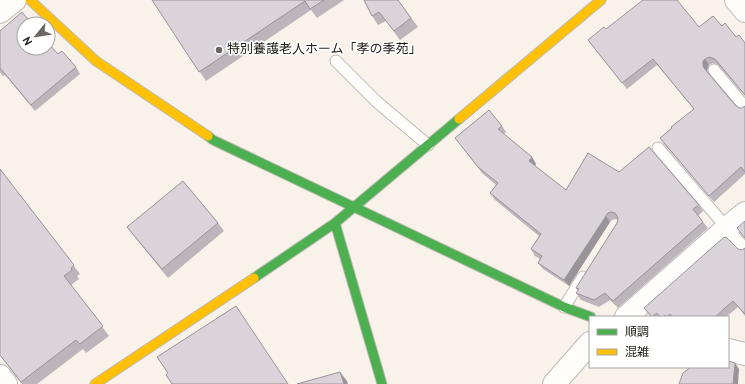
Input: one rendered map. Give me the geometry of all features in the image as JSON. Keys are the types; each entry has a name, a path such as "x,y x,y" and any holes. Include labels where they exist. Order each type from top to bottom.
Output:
{"street":[{"path":"0,12 15,0"},
{"path":"30,0 96,61 213,140 564,307 589,316"},
{"path":"95,384 335,223 601,0"},
{"path":"736,0 745,11"},
{"path":"627,316 745,213"},
{"path":"335,223 382,384"},
{"path":"554,384 589,343"},
{"path":"729,350 745,354"},
{"path":"0,376 6,384"}],"lane":[{"path":"336,61 377,102 428,146"},
{"path":"714,70 745,107"},
{"path":"658,148 745,249"},
{"path":"564,307 588,269"}],"building":[{"name":"特別養護老人ホーム「孝の季苑」","path":"152,0 324,0 310,9 305,1 199,72"},
{"path":"364,0 398,0 411,18 394,31 379,12 372,16"},
{"path":"643,0 677,0 699,27 713,16 722,26 725,23 736,37 739,35 745,43 745,95 715,59 709,57 703,61 704,68 735,105 739,108 745,106 745,172 741,167 709,196 660,138 672,128 671,127 694,109 653,59 622,83 588,40 604,27 606,29"},
{"path":"22,12 25,16 17,16"},
{"path":"16,17 16,56 56,56 56,52 58,54 62,51 76,67 31,105 0,68 0,31"},
{"path":"489,110 502,126 498,129 532,157 529,161 566,190 588,153 619,172 649,147 699,205 693,209 703,222 613,301 605,293 594,300 576,293 579,289 576,288 617,223 617,216 615,213 608,213 564,280 538,263 542,256 531,249 541,234 490,193 498,183 478,167 455,138"},
{"path":"0,169 74,265 71,268 72,270 64,276 103,326 80,344 76,340 21,382 0,355"},
{"path":"183,181 218,223 162,269 127,227"},
{"path":"745,221 745,238 737,228"},
{"path":"726,237 738,249 742,250 745,248 745,314 733,301 716,316 672,316 670,314 667,316 659,316 657,313 651,316 644,308 723,238"},
{"path":"236,306 288,384 172,384 166,375 168,373 157,357"},
{"path":"729,361 735,363 733,384 679,384 683,373 690,368 729,368"},
{"path":"340,372 344,384 297,384"}],"traffic: fast":[{"path":"254,278 335,223 459,119"},
{"path":"208,136 213,140 564,307 589,316"},
{"path":"335,223 382,384"}],"traffic: slow":[{"path":"30,0 96,61 208,136"},
{"path":"459,119 601,0"},
{"path":"95,384 254,278"}],"place":[{"name":"特別養護老人ホーム「孝の季苑」","path":"219,50"}]}
